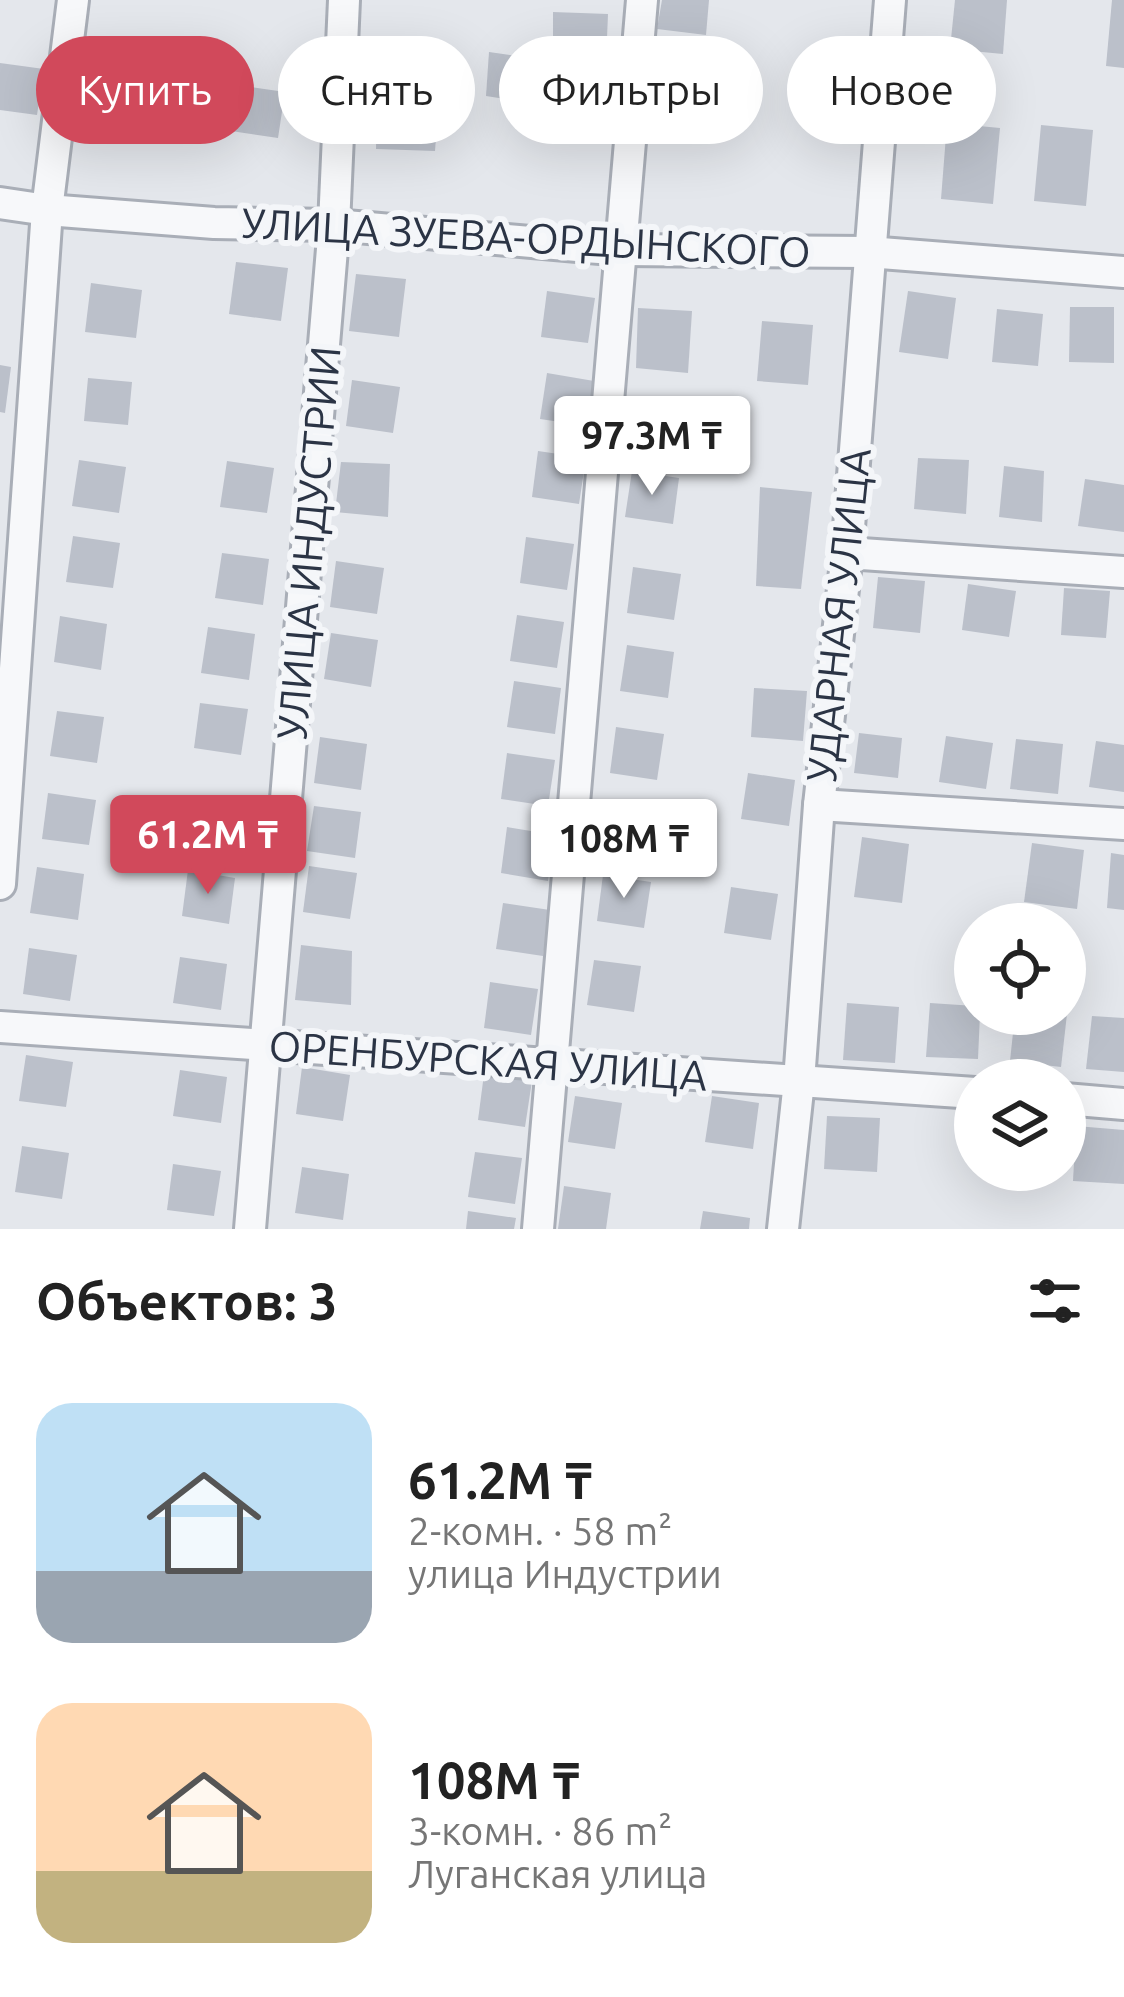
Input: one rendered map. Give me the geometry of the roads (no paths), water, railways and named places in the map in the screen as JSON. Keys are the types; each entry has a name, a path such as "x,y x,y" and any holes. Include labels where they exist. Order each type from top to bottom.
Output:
{"street":[{"path":"0,884 47,210 73,0"},
{"name":"УЛИЦА ИНДУСТРИИ","path":"250,1229 334,225 344,0"},
{"path":"538,1229 642,0"},
{"name":"УДАРНАЯ УЛИЦА","path":"783,1229 800,1081 819,805 847,553 890,0"},
{"name":"УЛИЦА ЗУЕВА-ОРДЫНСКОГО","path":"0,203 214,223 334,225 623,250 868,252 1124,272"},
{"path":"847,553 1124,572"},
{"path":"819,805 1124,824"},
{"name":"ОРЕНБУРСКАЯ УЛИЦА","path":"0,1027 954,1092"},
{"path":"1086,1101 1124,1103"}]}
